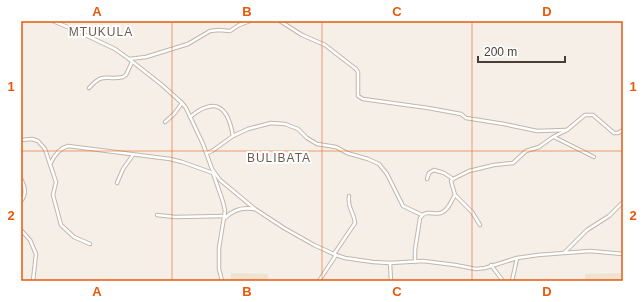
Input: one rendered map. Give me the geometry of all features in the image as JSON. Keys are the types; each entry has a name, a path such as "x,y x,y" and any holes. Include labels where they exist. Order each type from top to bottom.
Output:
{"street":[{"path":"53,21 115,49 182,103 190,116 207,153 223,202 225,217 220,235 219,248 219,269 222,281"},
{"path":"129,59 146,57 188,44 210,31 230,31 239,25 250,21"},
{"path":"280,21 302,35 325,45 356,69 358,76 358,96 363,99 461,114 466,118 537,131 567,130"},
{"path":"89,88 94,82 102,77 123,77 132,62"},
{"path":"165,122 174,114 182,103"},
{"path":"190,116 207,106 216,106 226,114 233,136"},
{"path":"453,179 469,171 494,164 512,163 526,151 539,147 553,137 567,130 585,114 592,115 612,132 618,133 623,130"},
{"path":"207,153 215,150 233,136 248,129 271,122 292,126 317,144 336,147 347,153 379,164 387,174 403,206 422,215"},
{"path":"553,137 594,157"},
{"path":"21,140 32,139 38,141 46,149 56,182 53,192 53,199 61,225 74,237 90,244"},
{"path":"50,164 58,151 68,146 182,162 213,173"},
{"path":"117,183 123,168 133,154"},
{"path":"212,169 224,183 255,209 299,237 335,254 358,260 390,263 445,263 476,269 517,258 565,252 590,251 623,254"},
{"path":"427,179 429,173 434,170 444,173 453,179"},
{"path":"453,179 451,181 455,195 472,212 480,225"},
{"path":"21,180 25,190 21,201"},
{"path":"415,262 420,218 428,212 441,212 448,207 455,195"},
{"path":"319,281 355,223 348,204 349,196"},
{"path":"565,252 587,230 609,216 623,202"},
{"path":"157,215 175,217 225,217 241,209 255,209"},
{"path":"21,230 30,240 36,254 33,281"},
{"path":"512,281 517,258"},
{"path":"390,263 391,281"},
{"path":"491,266 503,281"}],"shaded area":[{"path":"231,273 268,274 268,281 231,281"},
{"path":"621,273 621,281 585,281 585,274"}],"district":[{"name":"MTUKULA","path":"101,32"},
{"name":"BULIBATA","path":"279,158"}]}
